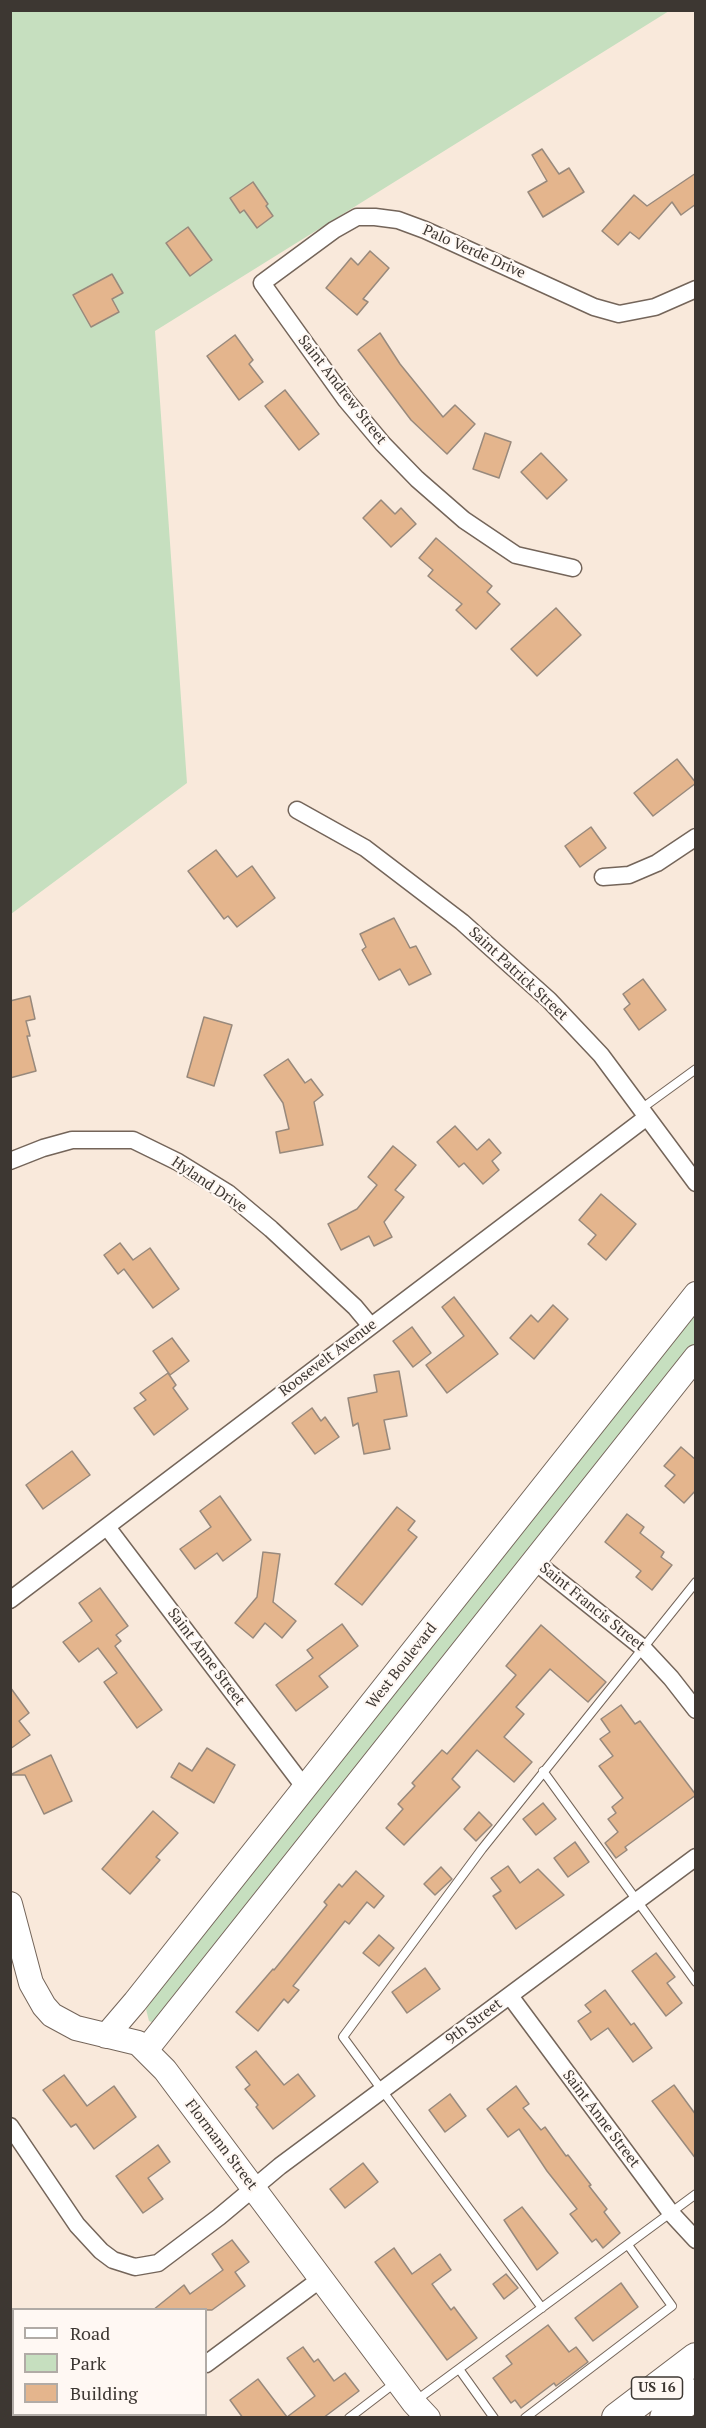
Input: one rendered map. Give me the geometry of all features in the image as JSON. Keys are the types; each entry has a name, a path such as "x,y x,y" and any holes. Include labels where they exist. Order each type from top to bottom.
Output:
{"highway":[{"name":"US 16","path":"617,2418 696,2358"},
{"name":"US 16","path":"665,2418 696,2394"}],"street":[{"name":"Palo Verde Drive","path":"262,283 334,230 357,217 366,217 398,220 425,230 594,307 619,314 655,308 696,289"},
{"name":"Saint Andrew Street","path":"262,283 346,400 383,444 417,479 464,520 516,555 573,568"},
{"name":"Saint Patrick Street","path":"297,810 365,848 462,922 574,1025 601,1055 696,1183"},
{"path":"603,877 629,875 657,863 696,837"},
{"name":"Roosevelt Avenue","path":"10,1600 370,1326 644,1113"},
{"name":"Hyland Drive","path":"10,1161 72,1140 133,1140 178,1162 228,1193 271,1229 355,1307 370,1326"},
{"name":"West Boulevard","path":"106,2036 696,1294"},
{"path":"146,2050 696,1357"},
{"name":"Saint Anne Street","path":"107,1527 305,1788"},
{"name":"Saint Francis Street","path":"533,1560 644,1648 671,1677 696,1710"},
{"name":"9th Street","path":"10,2126 77,2225 101,2251 125,2265 135,2267 158,2263 219,2217 253,2187 696,1857"},
{"name":"Flormann Street","path":"10,1904 31,1983 45,2006 61,2020 76,2028 138,2043 165,2070 421,2410"},
{"name":"Saint Anne Street","path":"510,1996 671,2212 696,2240"},
{"path":"207,2363 322,2278"}],"lane":[{"path":"644,1113 696,1068"},
{"path":"542,2308 343,2037 482,1849 696,1582"},
{"path":"543,1771 696,1982"},
{"path":"421,2410 459,2369 696,2194"},
{"path":"525,2418 672,2307 628,2245"},
{"path":"459,2369 494,2418"},
{"path":"352,2417 398,2381"}],"green space":[{"path":"11,11 669,11 155,331 187,783 11,914"},
{"path":"695,1311 695,1346 154,2023 149,2021 146,2009 168,1979"}],"building":[{"path":"542,149 559,174 569,168 584,192 543,217 528,192 547,181 532,155"},
{"path":"696,173 696,204 681,215 672,202 639,239 630,232 618,245 602,231 634,195 647,206"},
{"path":"253,182 273,216 257,228 244,210 240,213 230,198"},
{"path":"188,227 212,260 190,276 166,243"},
{"path":"370,251 389,268 363,299 368,302 357,315 326,288 351,258 358,265"},
{"path":"112,274 123,293 112,299 119,312 91,327 73,295"},
{"path":"380,333 400,364 443,417 455,405 475,424 447,454 411,420 358,350"},
{"path":"235,335 253,360 249,364 263,382 239,400 207,356"},
{"path":"285,390 319,434 299,450 265,406"},
{"path":"485,433 511,442 499,478 473,469"},
{"path":"541,453 567,480 547,499 521,472"},
{"path":"381,500 395,514 401,508 416,524 391,547 363,518"},
{"path":"436,538 492,586 487,592 500,604 476,629 456,610 462,604 428,576 433,570 419,558"},
{"path":"556,608 581,635 537,676 511,649"},
{"path":"677,759 696,783 653,816 634,793"},
{"path":"591,827 606,848 580,867 565,846"},
{"path":"216,850 237,877 252,866 275,898 237,927 228,916 224,919 188,871"},
{"path":"394,918 410,948 416,946 431,974 409,985 400,969 379,980 362,950 366,947 360,934"},
{"path":"643,979 666,1010 639,1030 624,1009 630,1004 623,994"},
{"path":"30,996 35,1019 26,1021 30,1036 27,1036 36,1071 10,1078 10,1001"},
{"path":"204,1017 232,1025 214,1086 187,1077"},
{"path":"288,1059 305,1083 311,1079 323,1095 314,1102 323,1145 280,1153 276,1132 289,1129 283,1103 264,1075"},
{"path":"455,1126 477,1150 489,1139 501,1153 492,1161 499,1170 483,1184 464,1163 459,1167 437,1142"},
{"path":"393,1146 416,1165 395,1190 404,1197 384,1222 392,1237 374,1246 369,1236 341,1250 328,1224 357,1209 377,1185 368,1177"},
{"path":"601,1194 636,1224 606,1260 588,1244 596,1235 579,1220"},
{"path":"120,1243 133,1260 150,1248 179,1289 153,1308 124,1269 118,1274 104,1255"},
{"path":"454,1297 498,1354 447,1393 426,1365 464,1336 442,1307"},
{"path":"553,1305 568,1319 534,1359 510,1338 531,1315 538,1322"},
{"path":"412,1327 431,1353 413,1367 393,1341"},
{"path":"172,1338 189,1361 170,1375 153,1351"},
{"path":"399,1371 407,1416 384,1420 390,1449 364,1454 358,1423 353,1426 348,1398 377,1392 374,1375"},
{"path":"168,1373 176,1385 173,1388 188,1409 154,1435 134,1408 146,1400 140,1393"},
{"path":"312,1408 321,1421 325,1417 339,1437 315,1454 292,1423"},
{"path":"681,1447 696,1460 696,1490 684,1503 665,1486 675,1475 664,1466"},
{"path":"72,1451 90,1475 43,1509 26,1485"},
{"path":"220,1496 251,1540 223,1561 217,1553 195,1569 180,1549 211,1527 200,1511"},
{"path":"397,1507 415,1521 408,1530 417,1537 362,1605 335,1584"},
{"path":"627,1514 644,1527 640,1533 664,1552 661,1557 672,1565 652,1590 636,1577 641,1571 605,1542"},
{"path":"263,1552 280,1554 273,1602 296,1621 282,1638 265,1623 253,1638 235,1623 257,1597"},
{"path":"100,1588 128,1626 116,1635 121,1641 115,1646 162,1710 137,1728 104,1682 117,1673 98,1648 79,1662 63,1642 92,1621 79,1603"},
{"path":"342,1624 358,1646 319,1676 328,1687 296,1711 276,1685 313,1658 307,1650"},
{"path":"541,1625 606,1682 588,1702 550,1669 516,1707 524,1714 504,1737 532,1762 514,1782 477,1750 452,1779 460,1787 404,1845 386,1828 403,1809 398,1804 415,1786 412,1783 442,1750 447,1754 516,1675 506,1666"},
{"path":"10,1687 29,1713 19,1721 30,1735 10,1749"},
{"path":"621,1705 635,1724 640,1721 696,1795 625,1847 627,1850 616,1858 605,1843 618,1832 608,1819 616,1813 612,1807 623,1798 599,1766 613,1756 600,1739 610,1732 601,1719"},
{"path":"207,1748 235,1765 214,1803 171,1777 179,1763 192,1771"},
{"path":"51,1755 72,1801 44,1814 25,1775 10,1775"},
{"path":"543,1803 556,1819 536,1835 523,1819"},
{"path":"153,1811 178,1833 156,1857 160,1860 130,1894 102,1869"},
{"path":"479,1812 492,1825 476,1841 464,1829"},
{"path":"575,1842 589,1862 568,1877 554,1858"},
{"path":"508,1866 520,1883 538,1869 564,1895 516,1929 493,1896 501,1891 491,1878"},
{"path":"441,1867 452,1879 435,1895 424,1884"},
{"path":"356,1871 384,1896 374,1908 367,1902 349,1924 345,1921 293,1986 299,1990 288,2003 284,1999 258,2031 236,2012 327,1905 324,1902 339,1884 342,1887"},
{"path":"379,1935 394,1948 379,1966 363,1953"},
{"path":"656,1953 675,1977 667,1983 682,2003 666,2016 632,1971"},
{"path":"425,1968 440,1989 407,2013 392,1992"},
{"path":"605,1990 631,2025 634,2023 652,2048 633,2062 608,2028 591,2040 578,2021 591,2012 585,2005"},
{"path":"256,2051 284,2085 298,2074 315,2096 273,2129 245,2089 250,2085 236,2067"},
{"path":"64,2075 87,2106 114,2086 136,2117 94,2149 76,2124 71,2127 43,2090"},
{"path":"674,2085 696,2115 696,2159 652,2101"},
{"path":"516,2086 529,2104 523,2108 541,2130 545,2127 566,2156 568,2155 607,2209 604,2212 620,2233 603,2248 596,2239 592,2242 570,2214 577,2209 547,2171 519,2129 508,2137 487,2109"},
{"path":"450,2094 466,2116 445,2132 429,2110"},
{"path":"158,2145 170,2162 148,2178 163,2199 143,2213 116,2176"},
{"path":"363,2163 378,2182 345,2208 330,2189"},
{"path":"522,2207 558,2253 537,2270 504,2220"},
{"path":"232,2240 249,2262 235,2272 245,2286 212,2310 207,2310 207,2308 155,2308 184,2285 190,2294 223,2270 212,2254"},
{"path":"394,2248 412,2274 440,2254 451,2270 432,2284 451,2310 454,2307 477,2338 447,2360 375,2262"},
{"path":"506,2274 518,2288 504,2299 493,2284"},
{"path":"621,2283 638,2307 593,2341 575,2318"},
{"path":"548,2325 569,2352 576,2347 588,2362 556,2386 554,2383 521,2408 515,2400 511,2403 493,2378 512,2364 506,2356"},
{"path":"303,2347 314,2362 318,2359 334,2381 345,2373 359,2391 323,2418 243,2418 230,2400 258,2379 287,2417 315,2396 287,2358"}]}
